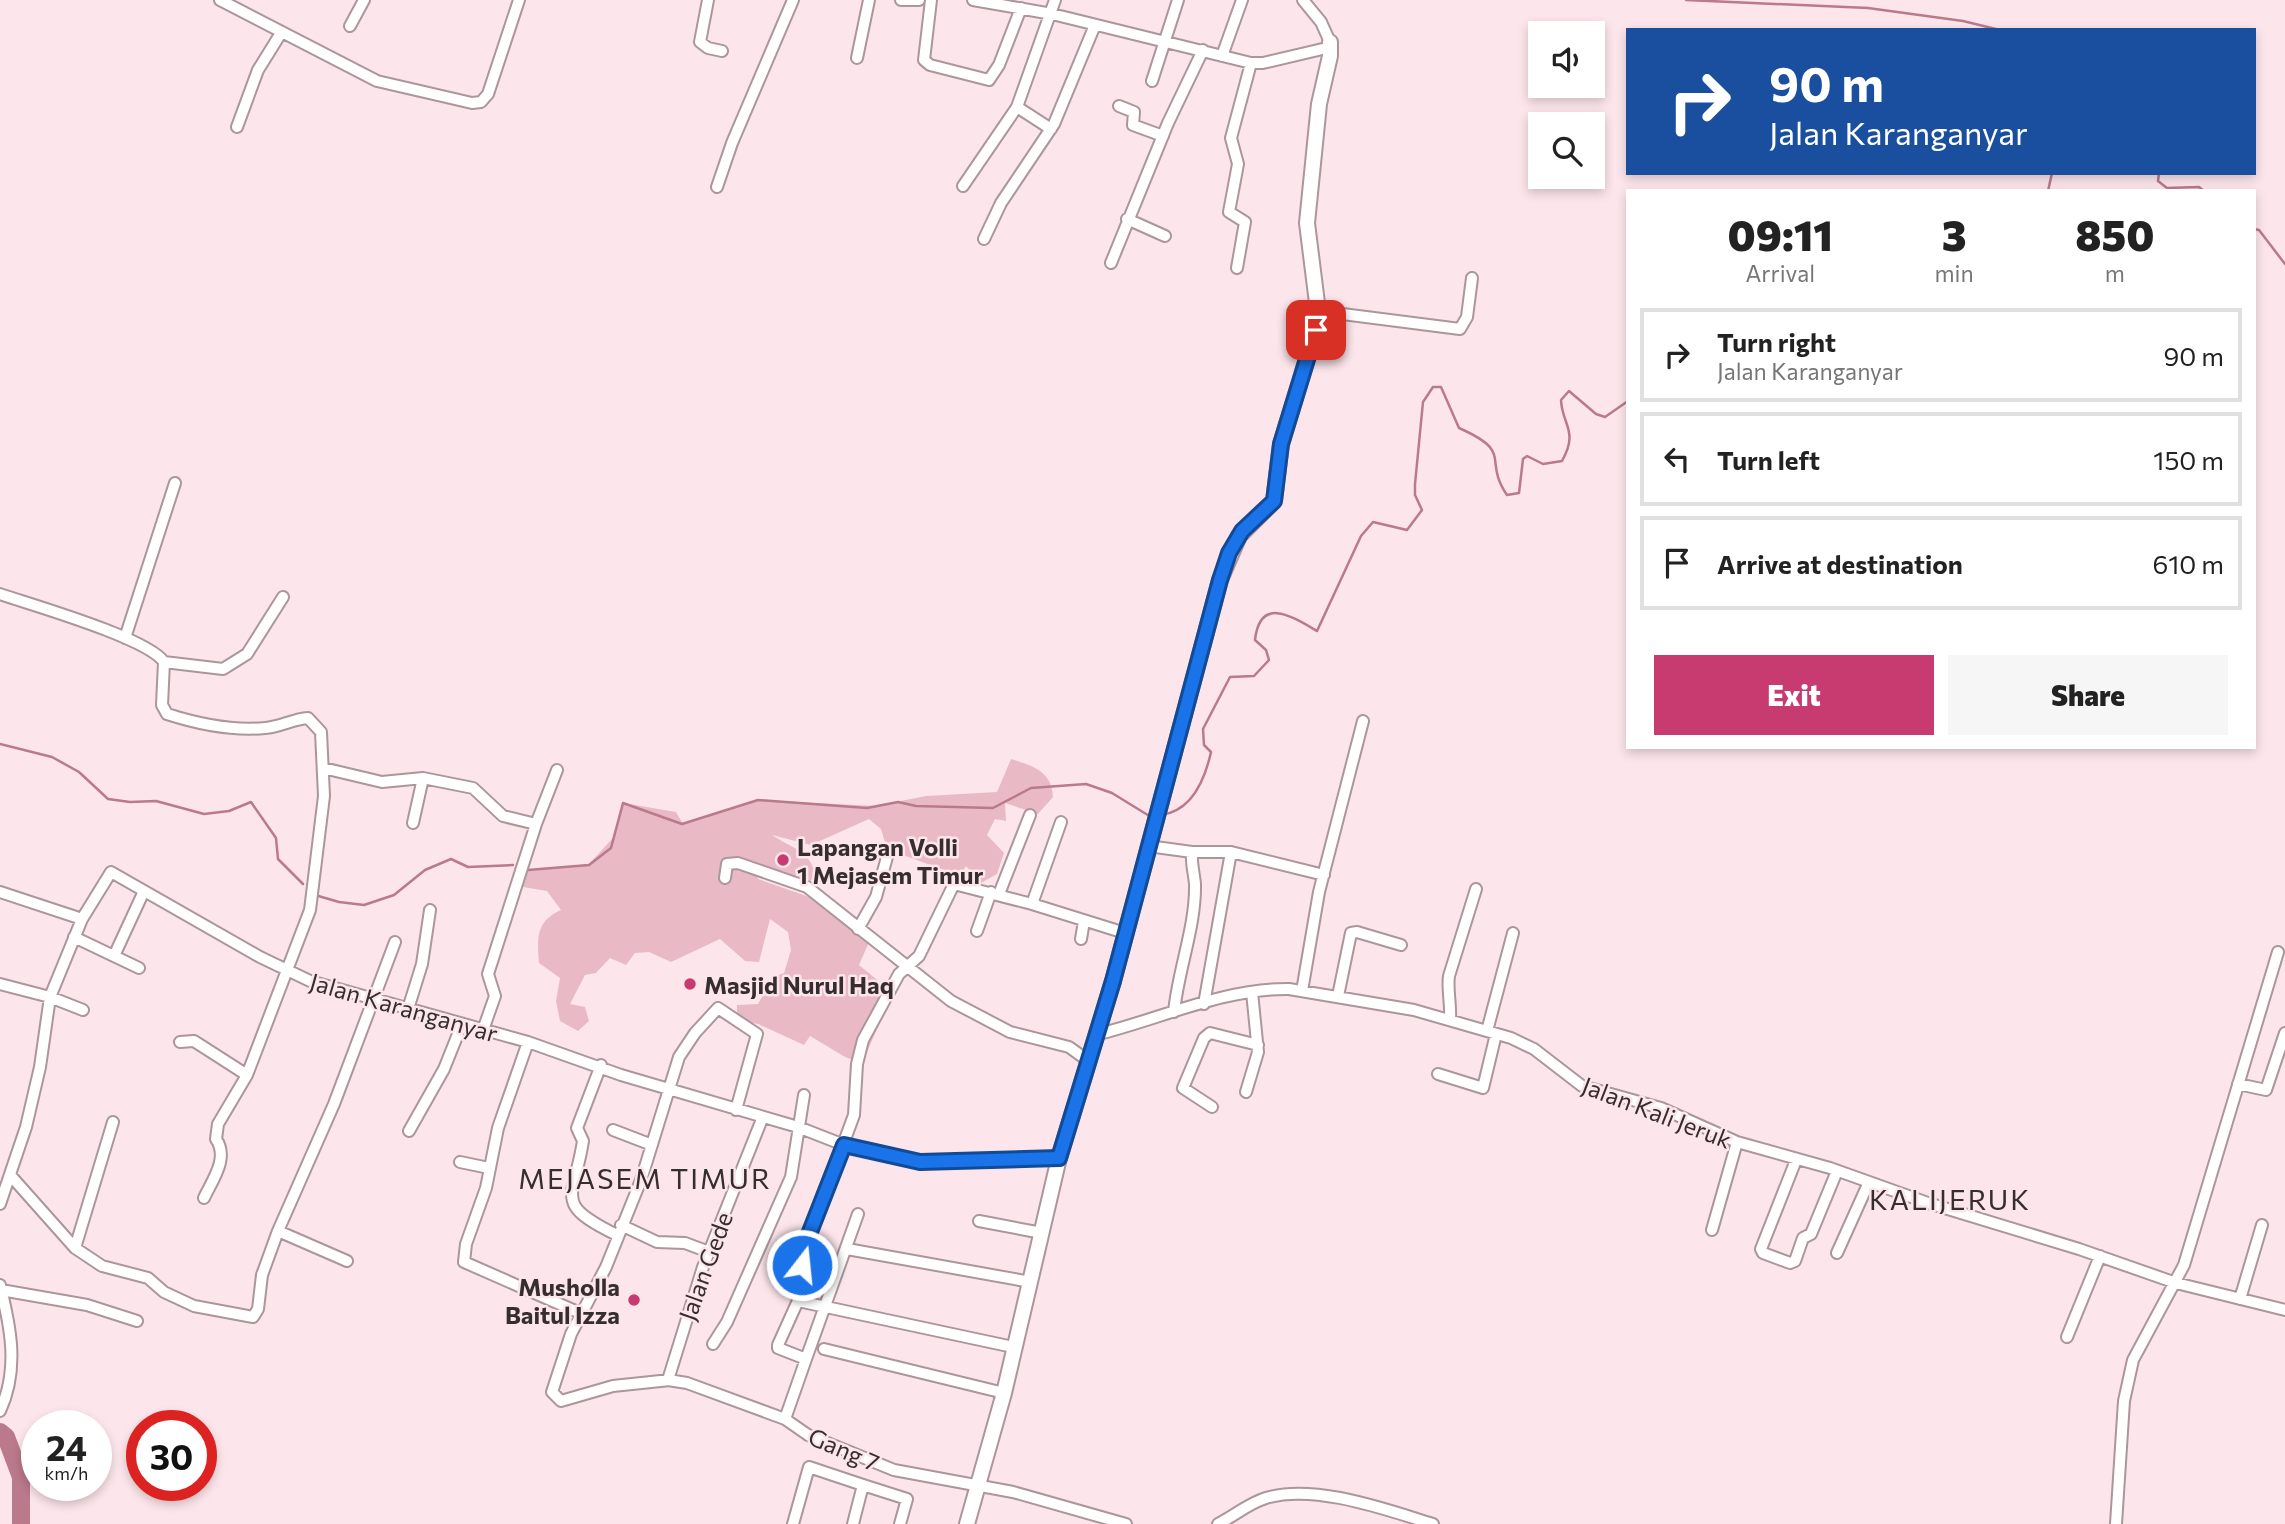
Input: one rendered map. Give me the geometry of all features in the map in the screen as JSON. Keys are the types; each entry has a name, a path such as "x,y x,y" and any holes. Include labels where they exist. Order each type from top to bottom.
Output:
{"street":[{"path":"220,0 377,80 477,103 488,94 519,0"},
{"path":"350,26 364,0"},
{"path":"708,0 700,42 708,48 722,51"},
{"path":"717,187 732,143 793,0"},
{"path":"857,58 869,0"},
{"path":"901,0 919,0"},
{"path":"931,0 924,60 930,65 989,80 999,65 1021,8"},
{"path":"973,0 1052,14 1251,63 1330,44"},
{"path":"963,186 1017,107 1055,0"},
{"path":"1152,81 1178,0"},
{"path":"1222,56 1242,0"},
{"path":"967,1524 1004,1393 1059,1158 1125,933 1229,553 1242,531 1270,506 1277,494 1281,444 1316,330 1318,312 1307,223 1319,104 1330,44 1321,22 1303,0"},
{"path":"984,239 1001,203 1051,129 1095,25"},
{"path":"237,127 258,69 281,33"},
{"path":"1111,263 1127,219 1203,50"},
{"path":"1237,268 1245,222 1229,212 1237,171 1231,138 1251,63"},
{"path":"1119,106 1134,112 1132,125 1163,136"},
{"path":"1017,107 1051,129"},
{"path":"1127,219 1165,236"},
{"path":"1318,312 1455,329 1467,317 1472,278"},
{"path":"125,638 175,483"},
{"path":"0,594 125,638 156,653 164,662 223,668 247,654 283,597"},
{"path":"164,662 162,705 167,714 206,724 246,729 268,728 309,718 321,732 324,796 313,897 288,971 247,1076 218,1124 216,1139 222,1147 222,1157 204,1198"},
{"path":"1302,991 1324,875 1363,720"},
{"path":"323,768 382,782 423,778 476,789 503,816 536,824"},
{"path":"483,1030 495,996 488,974 536,824 557,770"},
{"path":"413,823 423,778"},
{"path":"977,931 1030,815"},
{"path":"1032,904 1061,822"},
{"path":"1149,846 1192,852 1231,852 1324,875"},
{"path":"1174,1012 1195,881 1192,873 1192,852"},
{"path":"1204,1004 1231,852"},
{"path":"858,929 876,898 887,857"},
{"path":"725,877 727,864 738,863 805,886 951,1001 1010,1032 1043,1042 1090,1049"},
{"name":"Jalan Karanganyar","path":"0,1204 11,1176 40,1067 50,997 82,919 111,872 288,971 322,985 528,1042 601,1065 621,1075 669,1087 762,1119 798,1127 844,1145 920,1162 1059,1158"},
{"path":"806,1359 777,1347 798,1301 804,1280 803,1253 854,1115 858,1064 863,1040 893,984 919,956 954,884 995,893 1125,933"},
{"path":"1450,1019 1452,996 1447,985 1476,889"},
{"path":"114,957 144,891"},
{"path":"0,892 82,919"},
{"path":"408,1009 422,964 430,910"},
{"path":"1081,939 1084,920"},
{"path":"1338,996 1351,933 1357,932 1401,945"},
{"path":"1438,1074 1483,1088 1513,933"},
{"path":"74,936 139,968"},
{"path":"11,1176 75,1248 102,1266 148,1278 164,1292 194,1306 253,1317 258,1309 262,1275 278,1231 334,1104 395,942"},
{"path":"2116,1524 2124,1401 2129,1373 2142,1340 2176,1283 2278,952"},
{"path":"0,984 50,997 83,1010"},
{"name":"Jalan Kali Jeruk","path":"1090,1049 1174,1012 1252,992 1279,988 1338,996 1450,1019 1534,1049 1582,1086 1661,1108 1737,1142 1837,1171 2176,1283 2285,1310"},
{"path":"1246,1091 1256,1065 1258,1045 1252,992"},
{"path":"736,1110 757,1034 719,1008 695,1033 679,1057 641,1181 619,1230 606,1268 580,1313 554,1386 554,1396 561,1401 613,1385 668,1378 785,1419"},
{"path":"409,1131 444,1069 461,1024"},
{"path":"1212,1107 1183,1088 1203,1038 1210,1033 1258,1045"},
{"path":"2238,1084 2266,1090 2285,1033"},
{"path":"180,1042 194,1041 247,1076"},
{"path":"528,1042 498,1128 486,1188 467,1244 466,1265 580,1313"},
{"path":"601,1065 577,1128 583,1141 570,1191 579,1213 657,1242 685,1243 709,1252"},
{"path":"713,1344 733,1310 790,1177 804,1095"},
{"name":"Jalan Gede","path":"668,1378 709,1252 762,1119"},
{"path":"75,1248 113,1122"},
{"path":"613,1130 652,1145"},
{"path":"1712,1230 1737,1142"},
{"path":"1796,1160 1761,1249 1790,1263 1795,1261 1803,1238 1811,1234 1837,1171"},
{"path":"460,1162 489,1168"},
{"path":"1837,1253 1869,1182"},
{"name":"Gang 7","path":"858,1214 852,1250 824,1307 785,1419 808,1435 894,1470 979,1484 1126,1524"},
{"path":"979,1221 1042,1233"},
{"path":"2240,1299 2262,1225"},
{"path":"278,1231 347,1261"},
{"path":"852,1250 1031,1282"},
{"path":"2067,1337 2100,1256"},
{"path":"0,1411 12,1379 13,1356 3,1313 1,1287 87,1305 138,1321"},
{"path":"798,1301 1013,1347"},
{"path":"824,1349 1004,1393"},
{"path":"793,1524 809,1466 907,1499 900,1524"},
{"path":"853,1524 863,1485"},
{"path":"1218,1524 1258,1500 1294,1495 1367,1505 1433,1524"}],"shaded area":[{"path":"1011,759 1034,767 1045,775 1052,788 1053,797 1038,814 1005,803 1006,821 995,819 987,835 1004,853 997,874 981,883 966,866 960,876 887,849 881,829 869,819 811,845 772,835 800,851 810,861 815,876 802,890 756,865 758,879 815,899 820,889 837,903 835,914 869,942 859,965 893,993 862,1063 845,1057 810,1036 804,1045 758,1024 737,1020 737,1005 758,1004 773,977 784,973 791,950 788,932 770,919 759,962 745,961 720,939 671,962 649,952 635,953 626,965 610,958 596,973 585,975 570,1004 585,1007 589,1021 578,1031 560,1021 556,1001 560,978 539,963 538,946 543,925 561,910 547,891 517,886 522,872 589,864 613,838 623,803 676,812 683,824 758,800 875,806 926,796 997,792"}],"waterway":[{"path":"1686,0 1868,8 1963,21 1992,28"},
{"path":"2048,189 2052,175"},
{"path":"2159,175 2158,181 2167,188 2202,189"},
{"path":"2256,229 2285,264"},
{"path":"1161,815 1181,807 1201,783 1211,752 1204,745 1203,729 1230,677 1254,676 1269,660 1266,650 1255,640 1263,618 1279,613 1317,631 1361,536 1373,522 1407,530 1422,510 1415,495 1415,484 1423,402 1433,387 1441,387 1459,428 1487,444 1492,450 1500,483 1507,495 1519,493 1523,459 1527,456 1543,464 1562,461 1567,451 1569,435 1561,400 1569,391 1596,414 1605,417 1626,402"},
{"path":"0,744 52,757 79,772 108,799 156,801 204,814 229,811 251,802 276,838 278,859 303,884"},
{"path":"528,870 589,865 611,848 623,803 682,824 758,800 867,808 898,802 916,806 993,808 1031,788 1086,784 1112,793 1151,817"},
{"path":"315,895 364,905 394,895 425,870 451,859 468,867 513,865"},
{"path":"0,1432 6,1437 21,1477 21,1524"}],"place":[{"name":"Lapangan Volli 1 Mejasem Timur","path":"783,860"},
{"name":"Masjid Nurul Haq","path":"690,984"},
{"name":"Musholla Baitul Izza","path":"634,1300"}],"district":[{"name":"MEJASEM TIMUR","path":"645,1178"},
{"name":"KALIJERUK","path":"1950,1199"}],"route":[{"path":"802,1265 806,1242 844,1145 920,1162 1059,1158 1113,981 1220,580 1229,553 1242,531 1270,506 1277,494 1281,444 1316,330"}]}
